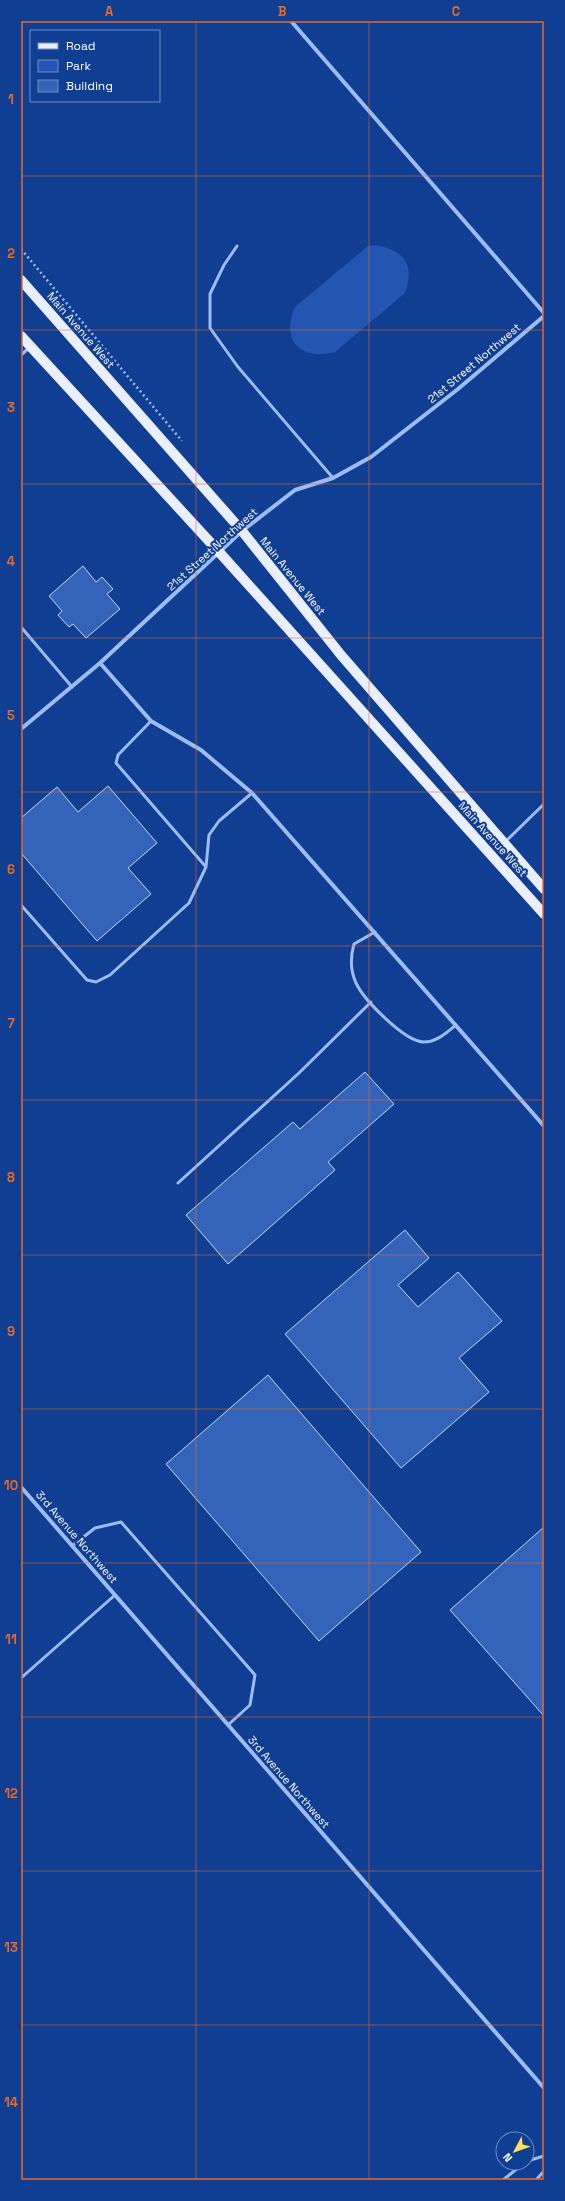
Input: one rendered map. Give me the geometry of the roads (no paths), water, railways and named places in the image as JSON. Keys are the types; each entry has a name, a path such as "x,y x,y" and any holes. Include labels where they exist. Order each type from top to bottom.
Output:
{"main road":[{"name":"Main Avenue West","path":"21,280 242,531 341,655 503,844 544,889"},
{"name":"Main Avenue West","path":"21,336 220,554 544,914"}],"street":[{"path":"291,21 544,315"},
{"name":"21st Street Northwest","path":"21,729 100,663 220,554 242,531 295,490 333,478 371,457 458,389 544,315"},
{"path":"100,663 151,721 201,750 252,793 544,1126"},
{"name":"3rd Avenue Northwest","path":"21,1487 544,2088"}],"lane":[{"path":"237,246 224,265 210,294 210,328 238,367 333,478"},
{"path":"21,355 30,347"},
{"path":"21,627 72,687"},
{"path":"151,721 118,755 116,764 206,867"},
{"path":"21,905 87,980 96,982 110,975 189,903 206,867 210,835 219,821 252,793"},
{"path":"503,844 544,804"},
{"path":"375,932 354,944 350,959 356,983 380,1015 403,1033 423,1042 439,1038 456,1025"},
{"path":"178,1183 300,1073 371,1002"},
{"path":"72,1546 95,1528 121,1522 255,1675 250,1704 228,1725"},
{"path":"21,1678 115,1595"},
{"path":"503,2180 514,2171"},
{"path":"536,2180 544,2171"}]}
